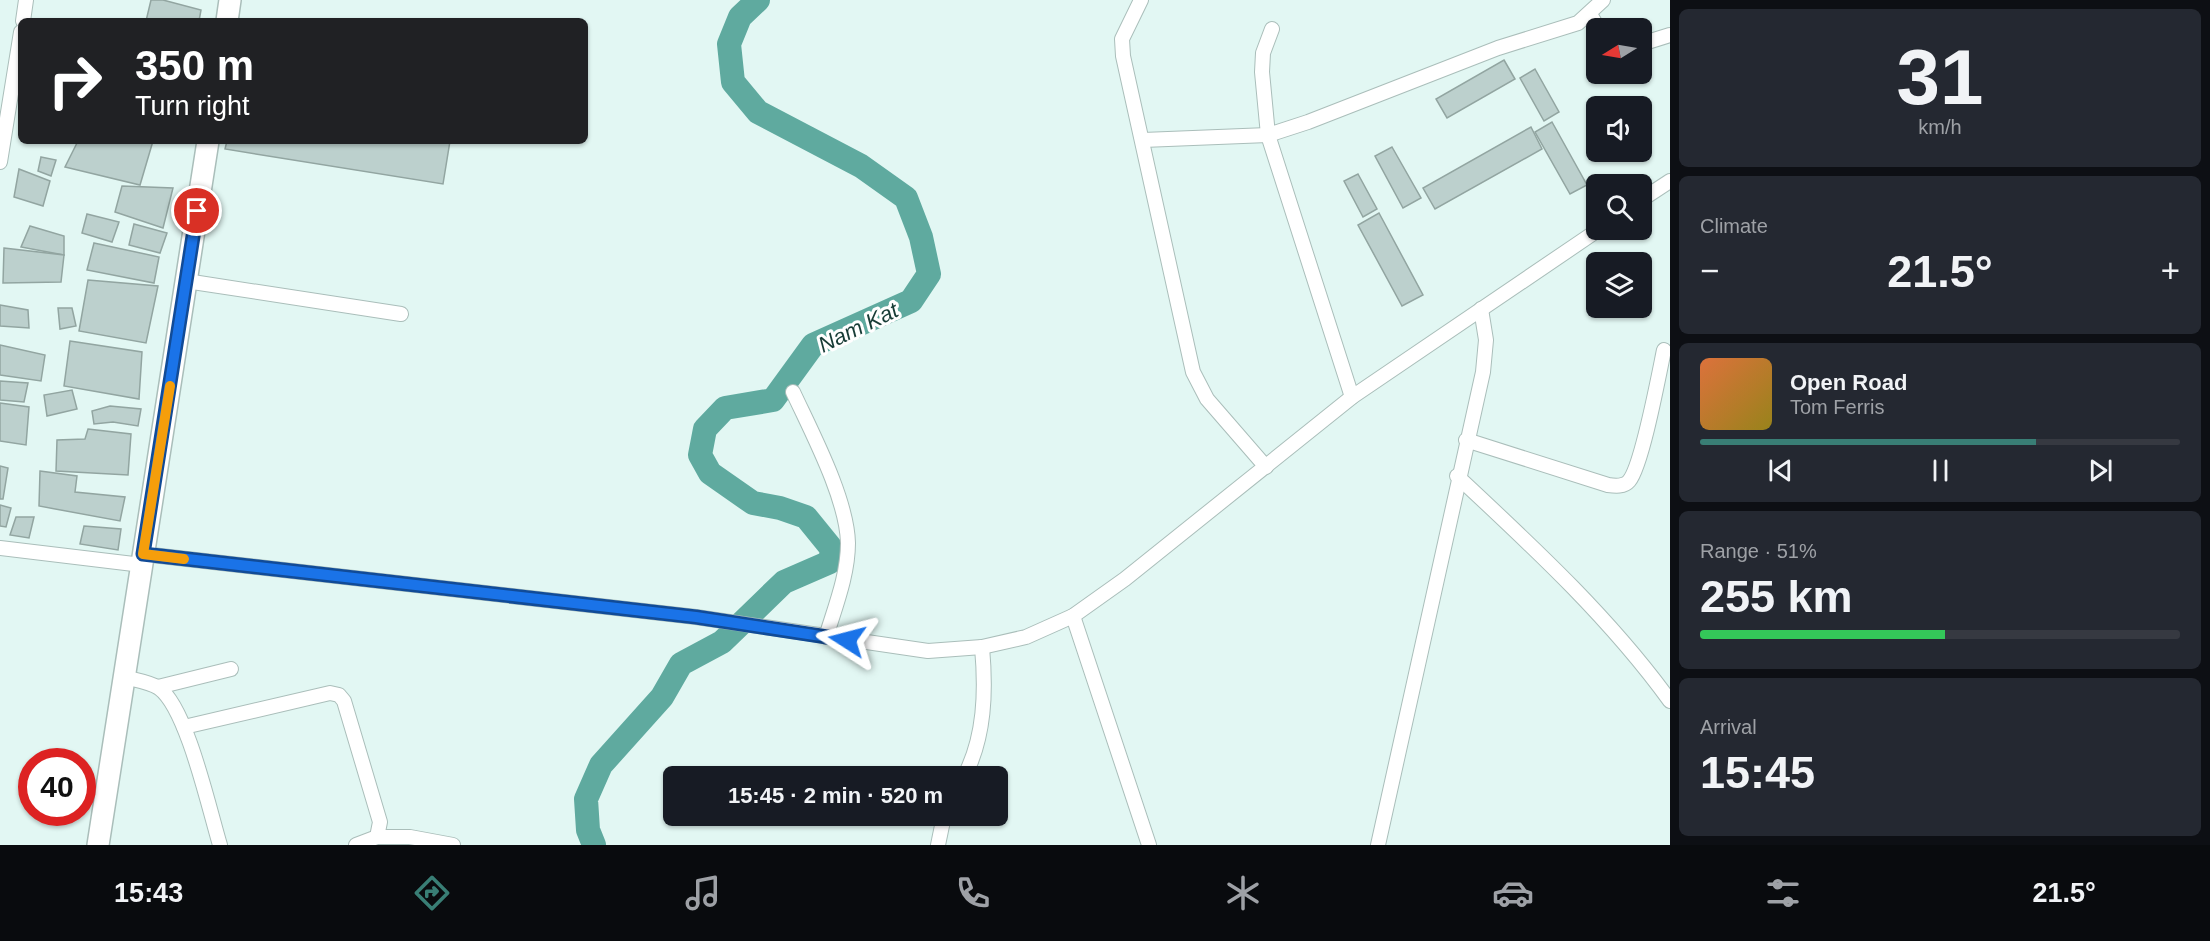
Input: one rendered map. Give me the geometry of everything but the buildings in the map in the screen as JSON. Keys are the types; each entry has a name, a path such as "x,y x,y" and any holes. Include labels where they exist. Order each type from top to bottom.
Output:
{"highway":[{"path":"227,18 230,0"},
{"path":"98,845 208,144"}],"street":[{"path":"23,18 26,0"},
{"path":"1141,0 1122,39 1123,56 1196,379 1207,399 1266,467"},
{"path":"1143,140 1268,135 1308,122 1498,48 1578,23 1604,0"},
{"path":"1590,14 1592,18"},
{"path":"1272,29 1263,53 1262,72 1268,135 1352,397"},
{"path":"1652,41 1670,35"},
{"path":"0,162 18,51"},
{"path":"1652,193 1670,181"},
{"path":"0,548 143,560 696,617 928,651 982,647 1026,637 1073,616 1125,579 1352,397 1586,238"},
{"path":"186,281 401,314"},
{"path":"1378,845 1457,476 1483,372 1486,340 1482,309"},
{"path":"1466,440 1608,486 1620,486 1629,481 1638,461 1664,350"},
{"path":"793,392 838,498 848,541 843,580 826,637"},
{"path":"1457,476 1563,576 1635,654 1670,701"},
{"path":"1073,616 1149,845"},
{"path":"970,766 980,728 986,684 982,647"},
{"path":"158,687 231,669"},
{"path":"124,677 158,687 173,702 184,727 220,845"},
{"path":"184,727 330,693 339,694 344,701 380,822 377,837"},
{"path":"938,845 943,826"},
{"path":"356,845 377,837 410,837 453,845"}],"waterway":[{"name":"Nam Kat","path":"594,845 588,830 586,799 601,765 662,697 681,664 722,642 784,582 830,562 832,549 806,517 780,508 753,503 710,473 700,455 705,429 725,408 773,400 813,345 911,301 929,274 921,237 906,198 861,166 758,112 733,82 729,44 740,17 758,0"}],"slow traffic":[{"path":"170,386 143,554 184,559"}],"route":[{"path":"197,211 143,554 696,617 847,640"}]}
